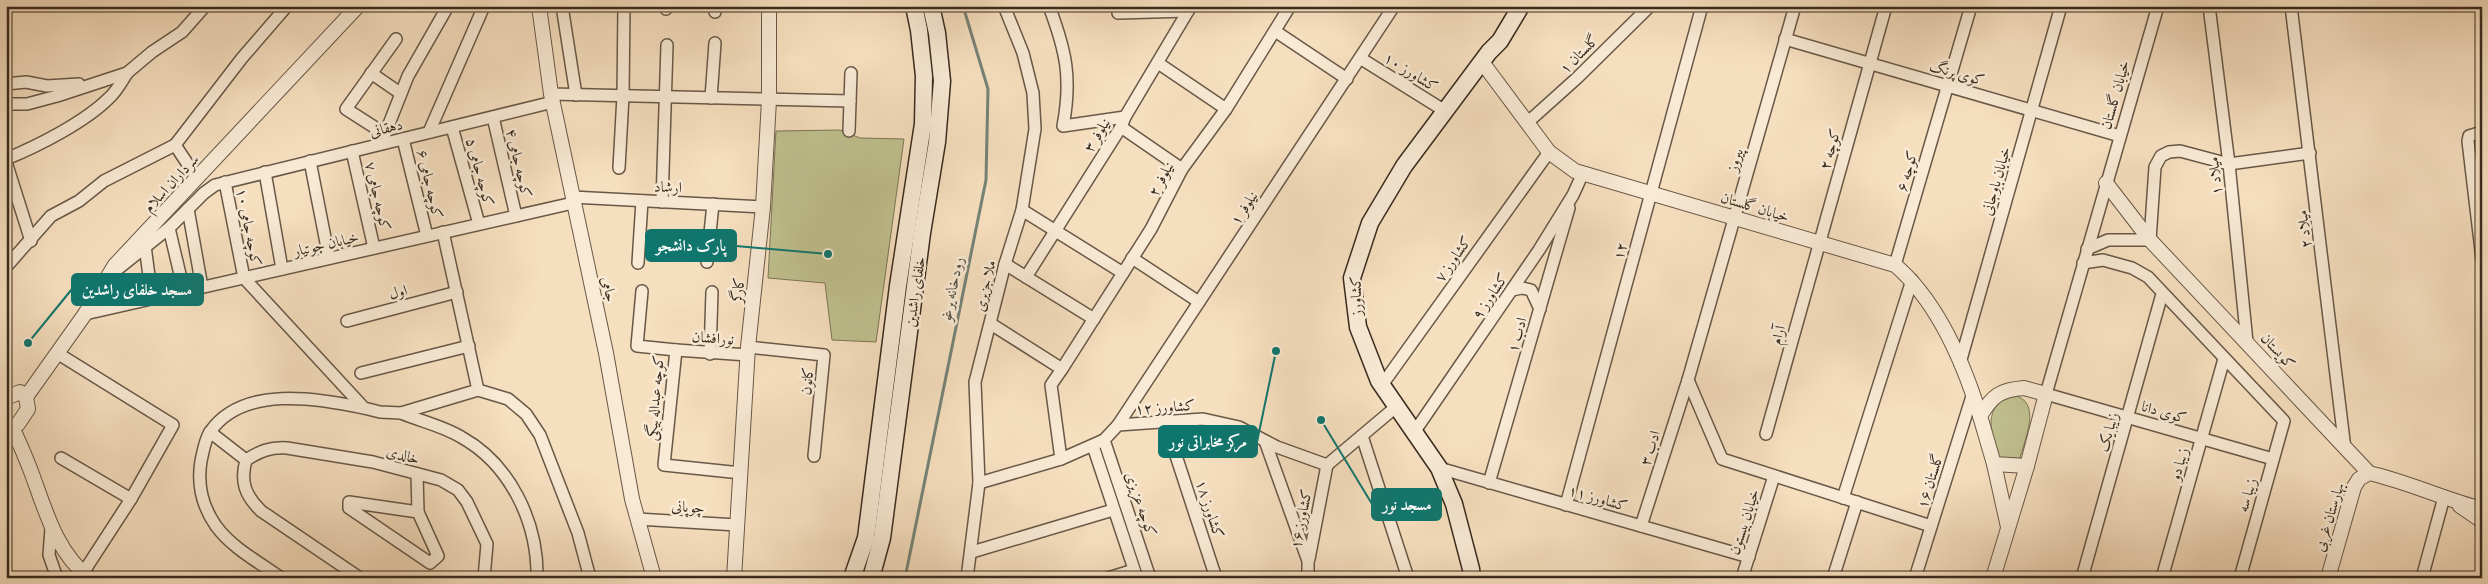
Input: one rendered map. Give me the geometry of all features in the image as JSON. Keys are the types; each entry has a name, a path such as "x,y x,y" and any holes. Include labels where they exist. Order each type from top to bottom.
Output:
{"main road":[{"path":"852,578 866,538 898,286 923,124 924,76 919,30 914,6"},
{"name":"خلفای راشدین","path":"871,578 882,538 922,233 938,142 942,81 937,33 931,6"},
{"path":"1485,57 1492,37 1511,6"},
{"name":"کشاورز","path":"1472,578 1472,569 1454,504 1439,468 1382,385 1358,327 1352,278 1370,223 1404,166 1485,57 1500,41 1521,6"}],"street":[{"path":"31,240 6,161 65,130 110,98 127,73 182,32 204,6"},
{"path":"6,267 51,216 79,201 104,181 175,145 242,58 287,6"},
{"name":"سرداران اسلام","path":"26,397 85,314 115,265 358,6"},
{"path":"396,39 346,109 384,139 400,93 448,6"},
{"path":"429,132 484,6"},
{"name":"جامی","path":"539,6 552,98 606,353 637,519 654,578"},
{"path":"562,6 576,94"},
{"path":"619,168 623,96 624,6"},
{"name":"کارگر","path":"734,578 748,351 763,207 769,100 769,6"},
{"name":"ملا جزیری","path":"967,578 972,552 979,483 975,382 1005,264 1022,210 1035,129 1033,93 1023,53 1004,6"},
{"path":"1049,6 1061,40 1068,76 1068,101 1063,126 1123,122 1182,169"},
{"name":"نیلوفر ۲","path":"1061,459 1051,385 1152,229 1182,169 1226,109 1290,6"},
{"name":"نیلوفر ۱","path":"1118,425 1394,6"},
{"name":"گلستان ۱","path":"1528,122 1577,78 1650,6"},
{"name":"۱۲","path":"1566,505 1702,6"},
{"name":"پیروز","path":"1688,380 1795,6"},
{"name":"کوچه ۲","path":"1819,244 1886,6"},
{"name":"کوچه ۶","path":"1895,265 1971,6"},
{"name":"خیابان باوجانی","path":"1960,363 2061,6"},
{"name":"خیابان گلستان","path":"2046,394 2158,6"},
{"name":"میلاد ۱","path":"2209,6 2229,164 2247,342"},
{"name":"میلاد ۲","path":"2291,6 2345,449"},
{"path":"1118,13 1189,9"},
{"name":"نیلوفر ۳","path":"1026,276 1123,122 1189,9"},
{"path":"1275,31 1347,78"},
{"name":"کوی پرنگ","path":"1785,39 2120,136"},
{"path":"711,98 715,43"},
{"path":"662,202 667,45"},
{"name":"خیابان گلستان","path":"1485,57 1549,152 1575,171 1895,265 1912,280 1931,304 1973,393 1994,464 2008,528"},
{"name":"کشاورز ۱۰","path":"1360,58 1445,111"},
{"path":"1158,63 1226,109"},
{"path":"849,131 851,72"},
{"path":"6,104 27,104 127,73"},
{"path":"372,73 400,93"},
{"path":"6,84 26,82 47,86 94,83"},
{"name":"دهقانی","path":"106,279 169,228 204,193 226,182 352,151 384,139 403,139 493,117 552,98 576,94 850,101"},
{"name":"کوچه جامی ۴","path":"493,117 516,216"},
{"name":"کوچه جامی ۵","path":"452,127 479,224"},
{"path":"2482,132 2475,132 2469,136 2468,141 2482,259"},
{"name":"کوچه جامی ۶","path":"403,139 426,236"},
{"path":"175,145 197,178"},
{"name":"کوچه جامی ۷","path":"352,151 374,248"},
{"path":"2087,249 2108,240 2150,240 2155,167 2161,156 2169,152 2180,151 2229,164 2310,153"},
{"name":"کشاورز ۷","path":"1382,385 1549,152"},
{"path":"310,161 329,258"},
{"path":"265,172 282,269"},
{"name":"کشاورز ۹","path":"1415,432 1512,290 1573,195 1583,173"},
{"name":"کوچه جامی ۱۰","path":"226,182 244,278"},
{"name":"کویستان","path":"2106,183 2150,240 2369,473"},
{"name":"ادب ۱","path":"1489,483 1573,195"},
{"name":"ارشاد","path":"573,200 642,201 763,207"},
{"name":"خیابان جوتیار","path":"85,314 516,216 573,200"},
{"path":"638,263 642,201"},
{"path":"708,262 713,204"},
{"path":"188,209 202,287"},
{"path":"1022,210 1123,273"},
{"path":"169,228 184,291"},
{"path":"444,232 478,390"},
{"name":"آرام","path":"1766,434 1819,244"},
{"path":"145,246 152,298"},
{"path":"1132,258 1199,302"},
{"path":"2083,263 2103,260 2132,268 2148,276 2162,294 2224,359"},
{"path":"1005,264 1094,319"},
{"path":"244,278 364,408"},
{"path":"1843,498 1912,280"},
{"path":"1512,290 1522,288 1531,290 1540,309"},
{"name":"کوچه عبداله بیگی","path":"642,291 637,346 676,350 664,465 741,473"},
{"name":"اول","path":"347,321 457,292"},
{"path":"710,354 712,292"},
{"name":"زیبا یک","path":"2082,578 2162,294"},
{"path":"991,324 1062,369"},
{"path":"361,373 469,346"},
{"name":"نورافشان","path":"676,350 710,354 748,351"},
{"name":"کانون","path":"748,351 824,355 814,456"},
{"path":"6,397 20,392 26,397 28,409 11,428 31,471 51,528 68,556 86,576 173,425 57,353"},
{"name":"زیبا سه","path":"2224,359 2284,421 2240,578"},
{"name":"زیبا دو","path":"2162,578 2224,359"},
{"path":"1688,380 1722,459 1931,526"},
{"name":"ادب ۳","path":"1641,526 1688,380"},
{"path":"1980,416 1990,400 2006,390 2024,388 2046,394 1994,578"},
{"path":"401,413 478,390 508,399 526,414 540,434 578,533 590,578"},
{"name":"گلستان ۱۶","path":"1915,578 1973,393"},
{"name":"کوی دانا","path":"2046,394 2274,459"},
{"path":"282,578 235,547 216,526 200,496 199,474 210,432 239,407 260,400 325,400 380,412 401,413 460,436 496,462 521,501 535,548 537,578"},
{"path":"1326,466 1397,406"},
{"name":"کشاورز ۱۲","path":"979,483 1061,459 1093,446 1104,440 1118,425 1204,418 1239,427 1265,441 1326,466"},
{"name":"کشاورز ۱۸","path":"1165,422 1216,578"},
{"path":"210,432 246,460 242,474 244,491 252,502 360,578"},
{"path":"1362,436 1408,578"},
{"name":"کوچه عزیزی","path":"1104,440 1150,578"},
{"path":"1265,441 1308,562 1310,578"},
{"path":"1093,446 1135,574 1108,578"},
{"name":"خالدی","path":"246,460 259,451 273,447 287,448 373,462 441,480 458,490 467,502 487,544 484,578"},
{"path":"60,458 131,499"},
{"path":"1994,464 2027,466"},
{"name":"کشاورز ۱۶","path":"1308,562 1326,466"},
{"name":"کشاورز ۱۱","path":"1439,468 1749,557"},
{"path":"2369,473 2392,478 2482,509"},
{"name":"بهارستان غربی","path":"2328,578 2354,487 2359,479 2369,473"},
{"path":"417,474 418,512 438,556 430,563 349,508 350,502 418,512"},
{"name":"خیابان بیستون","path":"1742,578 1774,476"},
{"path":"2449,499 2482,522"},
{"path":"2422,578 2449,499"},
{"path":"1832,578 1857,502"},
{"path":"972,552 1113,510"},
{"name":"چوپانی","path":"637,519 737,525"},
{"path":"51,528 49,555 57,578"}],"green space":[{"path":"840,130 860,138 904,139 876,342 832,340 825,283 768,278 776,131"},
{"path":"2012,395 2022,398 2030,413 2027,433 2019,461 1997,458 1991,430 1992,414 1996,407 2002,400"}],"waterway":[{"name":"رودخانه یرغو","path":"905,578 986,180 988,89 963,6"}],"place":[{"name":"پارک دانشجو","path":"828,254"},
{"name":"مسجد خلفای راشدین","path":"28,343"},
{"name":"مرکز مخابراتی نور","path":"1276,351"},
{"name":"مسجد نور","path":"1321,420"}]}
